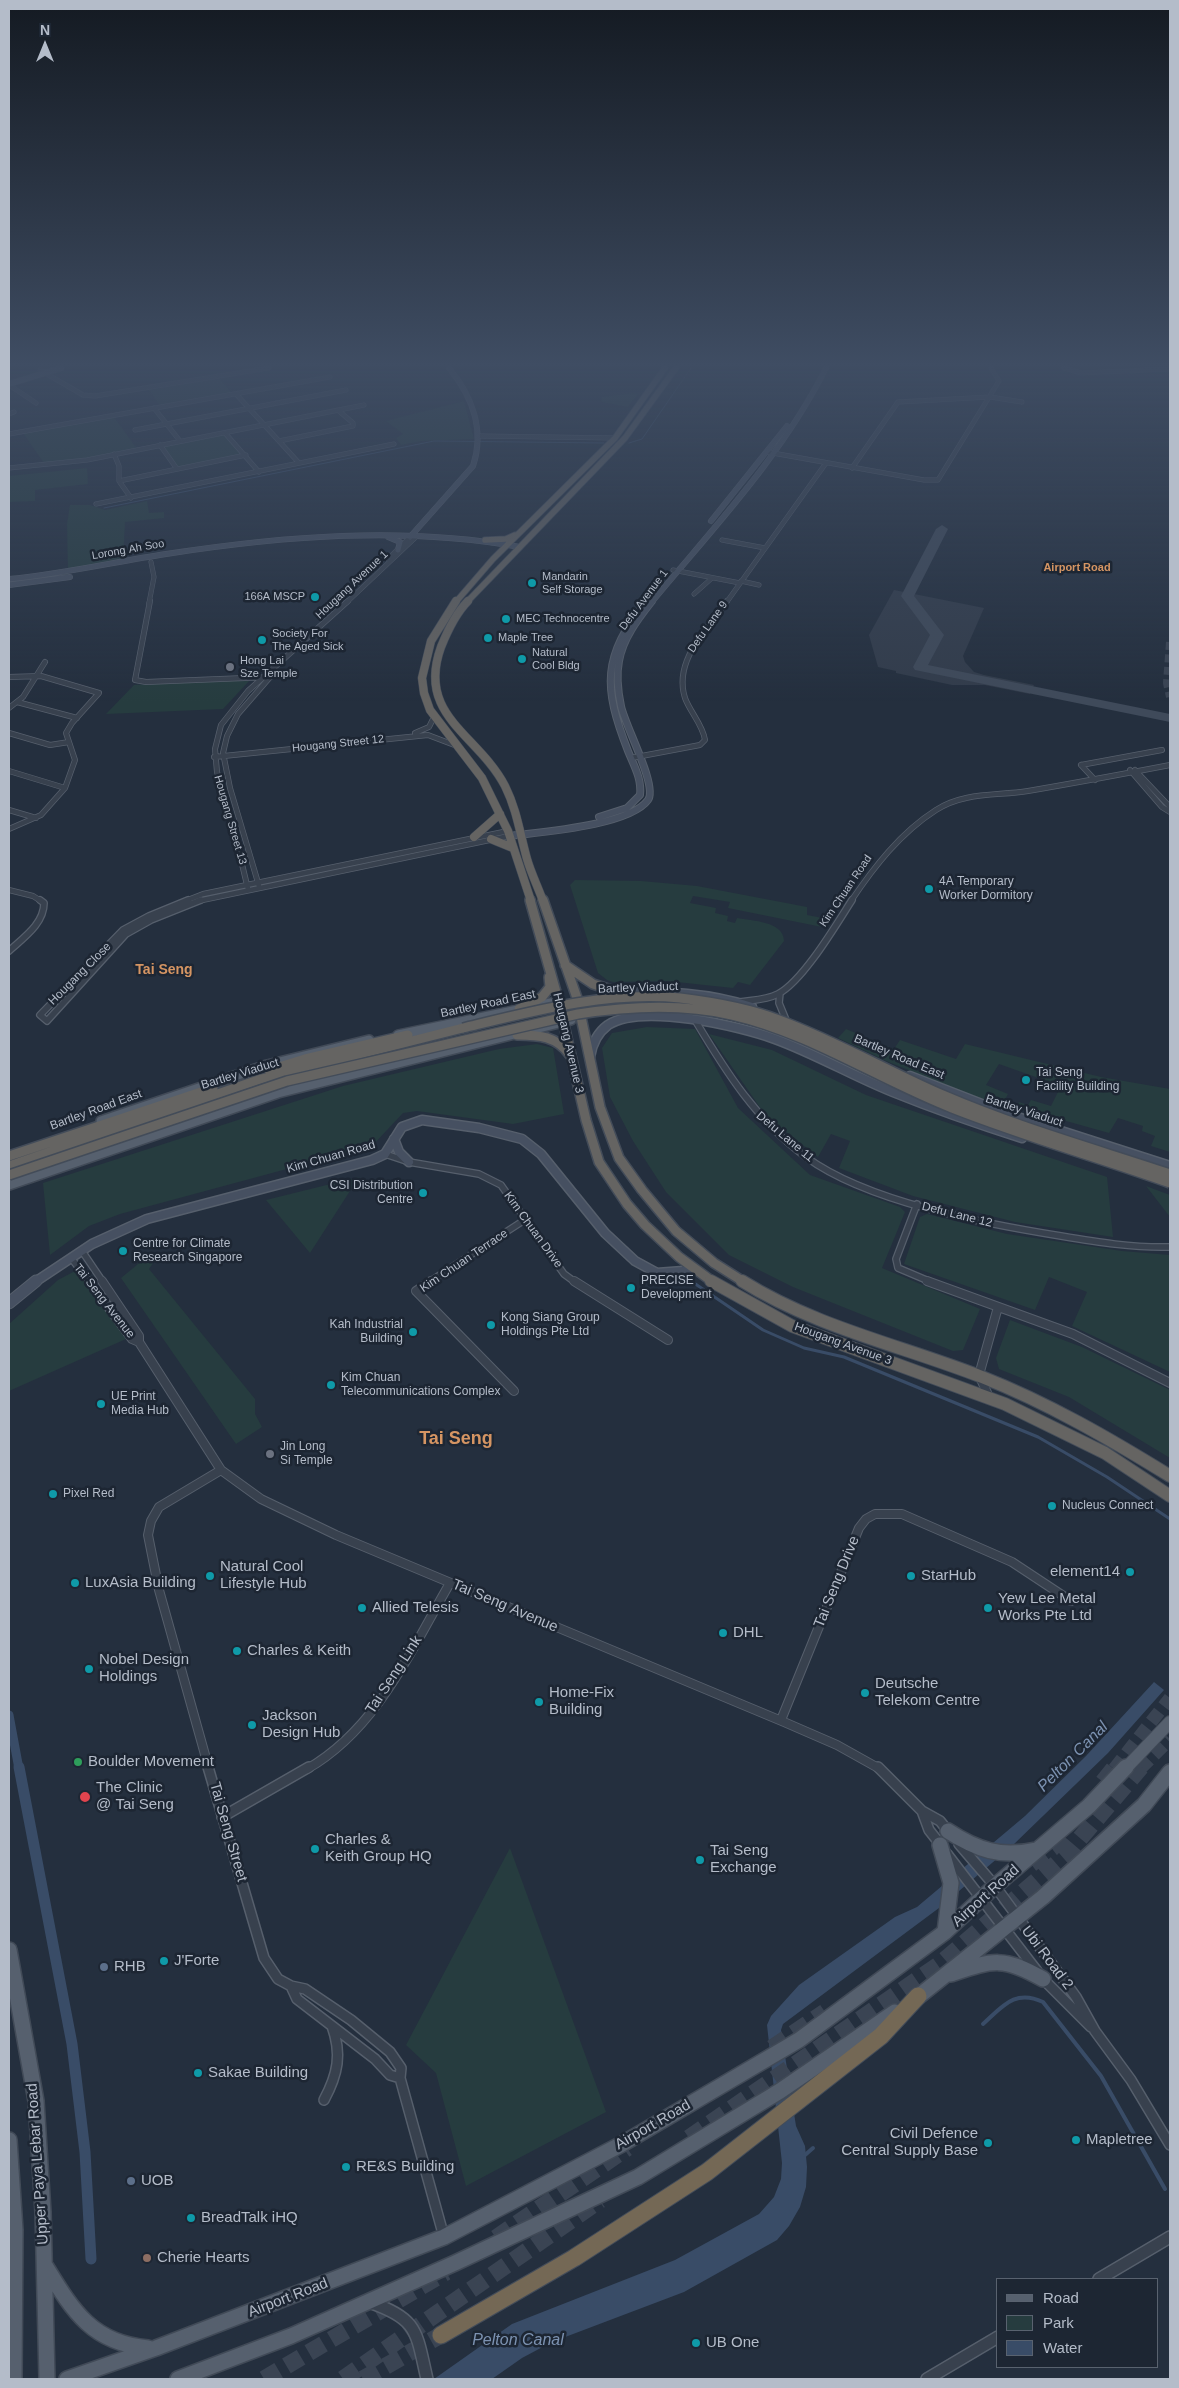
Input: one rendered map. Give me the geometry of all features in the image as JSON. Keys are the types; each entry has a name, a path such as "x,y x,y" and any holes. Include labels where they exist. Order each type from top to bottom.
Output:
{"highway":[{"name":"Hougang Avenue 3","path":"574,479 493,559 453,606 431,641 422,678 426,701 482,778 508,834 565,1022 586,1120 599,1162 644,1226 679,1257 716,1285 792,1326 989,1397 1105,1453 1170,1496"},
{"name":"Hougang Avenue 3","path":"585,479 479,588 456,618 441,648 433,677 436,693 445,712 480,750 506,786 521,832 527,859 582,1018 595,1092 620,1159 661,1215 692,1246 746,1285 762,1294 819,1318 1011,1389 1082,1425 1170,1476"},
{"path":"484,543 506,539 519,534"},
{"path":"484,543 492,551 493,559"},
{"path":"474,837 500,814"},
{"path":"491,839 513,848"},
{"path":"565,965 593,984 620,993"},
{"path":"519,1009 542,996 550,987 549,966"},
{"name":"Bartley Viaduct","path":"9,1166 261,1079 463,1028 548,1008 612,998 678,998 725,1005 779,1020 953,1100 1170,1174"},
{"name":"Bartley Viaduct","path":"9,1176 234,1097 312,1074 578,1014 614,1008 654,1007 717,1012 769,1026 959,1111 1170,1183"},
{"path":"9,1155 58,1142 134,1113 305,1059 390,1038 463,1028"},
{"path":"517,1035 540,1035 555,1039 566,1047 574,1061"},
{"path":"952,1366 958,1376 956,1384"},
{"path":"441,2335 574,2258 707,2172 771,2124 881,2036 918,1996"}],"main road":[{"name":"Hougang Avenue 1","path":"415,535 462,479"},
{"name":"Hougang Avenue 1","path":"415,535 429,527 466,479"},
{"name":"Defu Avenue 1","path":"508,834 614,820 634,812 647,802 651,789 620,702 619,660 626,641 634,628 676,569 746,479"},
{"name":"Defu Avenue 1","path":"521,832 596,818 627,808 637,800 641,789 613,711 610,673 614,651 633,618 753,479"},
{"path":"429,527 443,535"},
{"name":"Lorong Ah Soo","path":"9,579 347,534 443,535 518,549"},
{"name":"Lorong Ah Soo","path":"9,585 58,579 203,552 324,540 415,535 484,543"},
{"path":"388,537 400,542 398,550"},
{"name":"Bartley Road East","path":"9,1155 194,1088 267,1065 351,1043 576,999 620,993 675,992 738,1003 769,1013 928,1083 1005,1113 1170,1166"},
{"path":"755,1033 762,1028 769,1013"},
{"path":"9,1185 278,1094 342,1076 582,1018"},
{"path":"590,1059 592,1043 599,1033 612,1024 641,1018 695,1020 755,1033 980,1126 1056,1148 1170,1188"},
{"path":"914,1100 927,1099 933,1096 933,1089 928,1083"},
{"name":"Kim Chuan Road","path":"9,1303 104,1236 128,1225 367,1161 385,1154 402,1127 422,1120 479,1128 522,1139 542,1154 606,1233 635,1261 657,1273 696,1270"},
{"path":"394,1139 399,1152 409,1162"},
{"path":"1135,1175 1131,1168 1132,1163 1135,1160 1145,1158"},
{"path":"673,1272 679,1257"},
{"name":"Airport Road","path":"1158,1736 1170,1715"},
{"name":"Airport Road","path":"67,2379 156,2348 444,2237 622,2144 799,2040 945,1932 995,1886 1089,1806 1170,1722"},
{"path":"178,2379 291,2336 638,2177 780,2091 918,1996 1018,1918 1144,1805 1170,1772"},
{"path":"948,1831 970,1845 996,1855 1018,1854 1039,1849"},
{"path":"940,1845 950,1883 945,1932"},
{"name":"Upper Paya Lebar Road","path":"9,1950 36,2101 41,2163 47,2379"},
{"path":"943,1977 990,1961 1004,1960 1028,1970 1043,1979"},
{"name":"Upper Paya Lebar Road","path":"9,2140 12,2171 11,2317 14,2379"},
{"path":"45,2265 74,2309 97,2333 115,2344 135,2348 156,2348"}],"street":[{"path":"127,479 119,481 131,498"},
{"path":"96,504 222,479"},
{"name":"Defu Lane 9","path":"631,758 700,745 705,740 684,698 681,685 683,665 814,479"},
{"path":"921,479 930,481 938,479"},
{"name":"Hougang Avenue 1","path":"264,677 415,535"},
{"name":"Hougang Avenue 1","path":"306,638 312,635 415,535"},
{"path":"722,540 765,548"},
{"path":"151,562 154,577 134,680 146,682 270,677"},
{"path":"676,569 712,578 759,585"},
{"path":"676,569 741,582"},
{"path":"694,594 712,578"},
{"path":"9,708 23,697 45,662"},
{"name":"Hougang Avenue 1","path":"270,677 280,664"},
{"path":"9,676 52,678 99,692 66,733 75,760 65,788 50,807 36,818 9,829"},
{"name":"Hougang Street 13","path":"248,887 231,818 219,789 215,755 221,726 264,677"},
{"path":"223,754 233,723 270,677"},
{"path":"246,696 252,697"},
{"path":"17,702 77,718"},
{"name":"Hougang Street 12","path":"215,755 416,733 429,727 435,715"},
{"path":"9,733 50,745 69,742"},
{"name":"Hougang Street 12","path":"223,754 428,735 445,740 460,748"},
{"path":"1093,778 1081,765 1162,750"},
{"name":"Hougang Street 13","path":"223,754 259,885"},
{"name":"Kim Chuan Road","path":"1093,778 1115,776 1170,761"},
{"name":"Kim Chuan Road","path":"780,993 816,956 877,863 893,846 936,810 976,795 1026,791 1170,765"},
{"path":"1146,782 1154,769"},
{"path":"9,771 65,788"},
{"path":"1133,771 1170,807"},
{"path":"1133,771 1162,807 1170,812"},
{"path":"1115,776 1140,782"},
{"path":"9,810 36,818"},
{"name":"Hougang Close","path":"259,885 474,837 508,834"},
{"name":"Hougang Close","path":"248,887 206,898 151,920 126,934 46,1021 40,1015 124,930 149,916 203,894 259,885 508,834"},
{"path":"9,890 33,896 44,903 45,908 45,912 33,928 9,951"},
{"path":"738,1003 769,998 780,993 779,1004 786,1020"},
{"name":"Defu Lane 11","path":"695,1020 724,1071 747,1103 764,1122 806,1157 840,1179 917,1204"},
{"name":"Kim Chuan Drive","path":"385,1154 409,1162 479,1174 490,1178 501,1186 564,1274 580,1286 668,1340"},
{"name":"Defu Lane 12","path":"1170,1247 1104,1243 1002,1227 917,1204 896,1259 898,1268 924,1280 1072,1334 1170,1383"},
{"name":"Kim Chuan Terrace","path":"514,1391 416,1291 526,1219"},
{"name":"Tai Seng Avenue","path":"82,1251 139,1336 138,1342"},
{"name":"Tai Seng Avenue","path":"71,1258 116,1315 132,1339 138,1342 221,1470 235,1484 258,1498 450,1583 837,1745 878,1767 922,1811 940,1821 995,1886"},
{"path":"989,1397 979,1376 998,1307"},
{"name":"Tai Seng Street","path":"221,1470 159,1507 151,1521 148,1535 159,1590 178,1652 181,1674 222,1817 264,1958 273,1974 291,1986 305,1989 351,2020 390,2052 402,2068 400,2078 444,2237"},
{"name":"Tai Seng Drive","path":"781,1720 859,1528 866,1519 875,1514 902,1514 996,1554 1031,1573 1071,1602"},
{"name":"Tai Seng Link","path":"222,1817 317,1763 334,1752 350,1736 382,1698 450,1583"},
{"name":"Tai Seng Avenue","path":"922,1811 929,1830 982,1898"},
{"name":"Ubi Road 2","path":"995,1886 1076,1997 1095,2031 1131,2080 1170,2145"},
{"name":"Ubi Road 2","path":"982,1898 1043,1979 1095,2031"},
{"name":"Tai Seng Street","path":"291,1986 296,1999 375,2059 390,2075 400,2078"},
{"path":"324,2100 334,2082 340,2062 338,2042 332,2025"},
{"path":"1101,2278 1170,2237"},
{"path":"368,2302 404,2317 410,2324 417,2340 427,2376"},
{"path":"927,2379 996,2338"}],"shaded area":[{"path":"894,590 984,608 963,656 965,662 974,672 1034,685 1030,694 985,685 952,685 896,673 896,671 878,667 869,635"}],"green space":[{"path":"9,479 88,479 88,484 35,490 35,501 9,502"},
{"path":"147,501 149,513 164,512 164,518 125,522 123,561 68,570 67,524 70,505 90,505 105,510"},
{"path":"215,680 249,681 223,709 106,714 134,685"},
{"path":"575,880 641,881 697,886 807,907 807,915 828,919 822,927 728,908 730,902 693,896 690,903 716,908 715,913 728,916 727,921 735,923 737,918 758,921 779,929 783,934 784,941 750,985 738,982 733,988 667,981 613,982 598,973 570,885"},
{"path":"647,1027 695,1029 738,1108 810,1175 900,1207 905,1212 882,1268 980,1309 963,1350 953,1351 793,1287 729,1255 666,1192 633,1141 610,1097 602,1048 612,1033"},
{"path":"846,1029 894,1049 900,1040 956,1059 965,1044 1101,1077 1170,1089 1170,1152 1151,1146 1155,1136 1142,1131 1143,1126 1118,1118 1109,1133 1016,1107 1019,1102 1028,1105 1031,1100 1051,1106 1061,1086 999,1064 986,1085 1008,1094 1001,1107 886,1061 838,1038"},
{"path":"709,1034 772,1050 866,1095 1107,1177 1113,1237 1015,1222 913,1196 839,1168 850,1141 831,1134 818,1157 766,1116"},
{"path":"537,1044 553,1048 564,1114 513,1124 417,1111 403,1113 372,1146 120,1214 89,1226 50,1255 43,1183 343,1086 499,1049"},
{"path":"359,1177 310,1253 266,1200"},
{"path":"1146,1186 1170,1195 1170,1217"},
{"path":"927,1214 1007,1234 1122,1251 1170,1255 1170,1372 1072,1326 1087,1292 1049,1277 1035,1310 904,1264 920,1217"},
{"path":"149,1255 156,1259 149,1269 255,1399 255,1414 262,1427 236,1444 121,1278"},
{"path":"75,1271 85,1273 93,1283 126,1339 9,1391 9,1324 58,1280"},
{"path":"1010,1320 1082,1347 1170,1390 1170,1458 1069,1397 999,1369 996,1358"},
{"path":"510,1848 606,2112 466,2186 436,2073 406,2045"}],"water":[{"name":"Pelton Canal","path":"1154,1682 1164,1690 1108,1753 1012,1846 939,1908 783,2024 781,2030 796,2126 805,2146 807,2167 806,2187 800,2207 789,2226 777,2240 684,2292 552,2342 522,2358 492,2379 434,2379 512,2324 675,2260 759,2214 774,2197 781,2179 782,2163 767,2025 771,2016 799,1985 895,1917 917,1907 1025,1816 1086,1756"}],"waterway":[{"path":"104,508 245,479"},
{"path":"694,1283 763,1330 804,1348 844,1357 1038,1437 1107,1477 1170,1519"},
{"path":"9,1715 19,1769"},
{"path":"19,1767 72,2044 85,2152 91,2259"},
{"path":"983,2024 1010,2001 1025,1997 1043,2002 1101,2076 1165,2189"},
{"path":"805,2155 813,2148"}],"taxiway":[{"path":"942,529 907,596 937,635 920,667 1170,718"}],"tunnel":[{"path":"1170,642 1167,683 1170,697"},
{"path":"1114,1769 1170,1698"},
{"path":"1140,1769 1170,1739"},
{"path":"1103,1782 1115,1767"},
{"path":"689,2138 940,1964 1064,1857 1141,1767"},
{"path":"1031,1864 1052,1848 1063,1835"},
{"path":"772,2048 825,2012"},
{"path":"496,2238 627,2148"},
{"path":"343,2379 600,2200"},
{"path":"264,2379 446,2272"},
{"path":"363,2379 441,2335"}],"place":[{"name":"Mandarin Self Storage","path":"532,583"},
{"name":"166A MSCP","path":"315,597"},
{"name":"MEC Technocentre","path":"506,619"},
{"name":"Maple Tree","path":"488,638"},
{"name":"Society For The Aged Sick","path":"262,640"},
{"name":"Natural Cool Bldg","path":"522,659"},
{"name":"Hong Lai Sze Temple","path":"230,667"},
{"name":"4A Temporary Worker Dormitory","path":"929,889"},
{"name":"Tai Seng Facility Building","path":"1026,1080"},
{"name":"CSI Distribution Centre","path":"423,1193"},
{"name":"Centre for Climate Research Singapore","path":"123,1251"},
{"name":"PRECISE Development","path":"631,1288"},
{"name":"Kong Siang Group Holdings Pte Ltd","path":"491,1325"},
{"name":"Kah Industrial Building","path":"413,1332"},
{"name":"Kim Chuan Telecommunications Complex","path":"331,1385"},
{"name":"UE Print Media Hub","path":"101,1404"},
{"name":"Jin Long Si Temple","path":"270,1454"},
{"name":"Pixel Red","path":"53,1494"},
{"name":"Nucleus Connect","path":"1052,1506"},
{"name":"element14","path":"1130,1572"},
{"name":"Natural Cool Lifestyle Hub","path":"210,1576"},
{"name":"StarHub","path":"911,1576"},
{"name":"LuxAsia Building","path":"75,1583"},
{"name":"Allied Telesis","path":"362,1608"},
{"name":"Yew Lee Metal Works Pte Ltd","path":"988,1608"},
{"name":"DHL","path":"723,1633"},
{"name":"Charles & Keith","path":"237,1651"},
{"name":"Nobel Design Holdings","path":"89,1669"},
{"name":"Deutsche Telekom Centre","path":"865,1693"},
{"name":"Home-Fix Building","path":"539,1702"},
{"name":"Jackson Design Hub","path":"252,1725"},
{"name":"Boulder Movement","path":"78,1762"},
{"name":"The Clinic @ Tai Seng","path":"85,1797"},
{"name":"Charles & Keith Group HQ","path":"315,1849"},
{"name":"Tai Seng Exchange","path":"700,1860"},
{"name":"J'Forte","path":"164,1961"},
{"name":"RHB","path":"104,1967"},
{"name":"Sakae Building","path":"198,2073"},
{"name":"Mapletree","path":"1076,2140"},
{"name":"Civil Defence Central Supply Base","path":"988,2143"},
{"name":"RE&S Building","path":"346,2167"},
{"name":"UOB","path":"131,2181"},
{"name":"BreadTalk iHQ","path":"191,2218"},
{"name":"Cherie Hearts","path":"147,2258"},
{"name":"UB One","path":"696,2343"}],"district":[{"name":"Airport Road","path":"1077,568"},
{"name":"Tai Seng","path":"164,970"},
{"name":"Tai Seng","path":"456,1439"}]}
